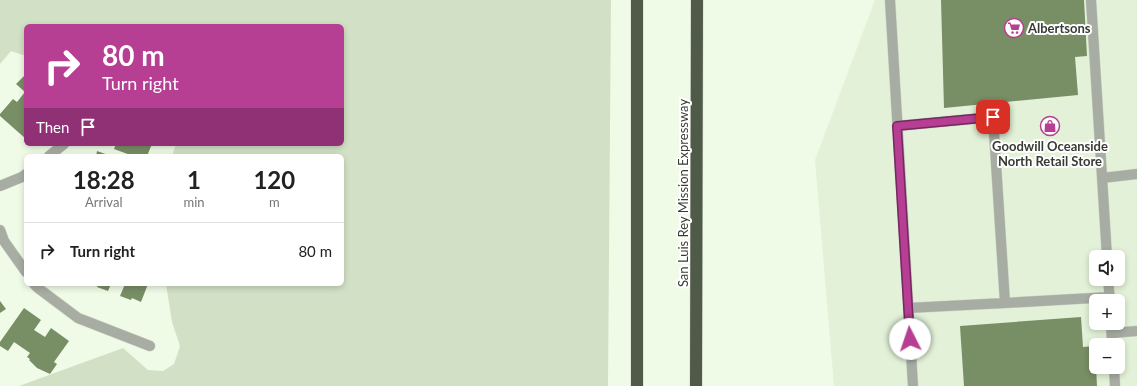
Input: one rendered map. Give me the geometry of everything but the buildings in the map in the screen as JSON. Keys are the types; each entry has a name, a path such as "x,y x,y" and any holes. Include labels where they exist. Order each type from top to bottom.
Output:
{"highway":[{"path":"637,0 637,386"},
{"name":"San Luis Rey Mission Expressway","path":"696,386 698,0"}],"street":[{"path":"890,0 913,386"},
{"path":"1091,0 1107,250"},
{"path":"897,126 993,117 1005,303"},
{"path":"52,154 62,146"},
{"path":"1102,178 1137,174"},
{"path":"0,186 24,176"},
{"path":"0,230 4,241 24,269"},
{"path":"36,286 78,318 150,346"},
{"path":"908,308 1089,300"},
{"path":"1125,330 1137,331"},
{"path":"1114,374 1115,386"}],"shaded area":[{"path":"0,0 611,0 608,386 19,386 123,348 148,370 163,371 174,364 180,346 172,322 166,286 344,286 344,154 173,154 175,146 344,146 344,24 24,24 24,55 11,51 0,64"},
{"path":"875,0 1137,0 1137,386 834,386 815,160"}],"place":[{"name":"Albertsons","path":"1014,28"},
{"name":"Goodwill Oceanside North Retail Store","path":"1050,126"}],"route":[{"path":"910,339 897,126 993,117"}]}
